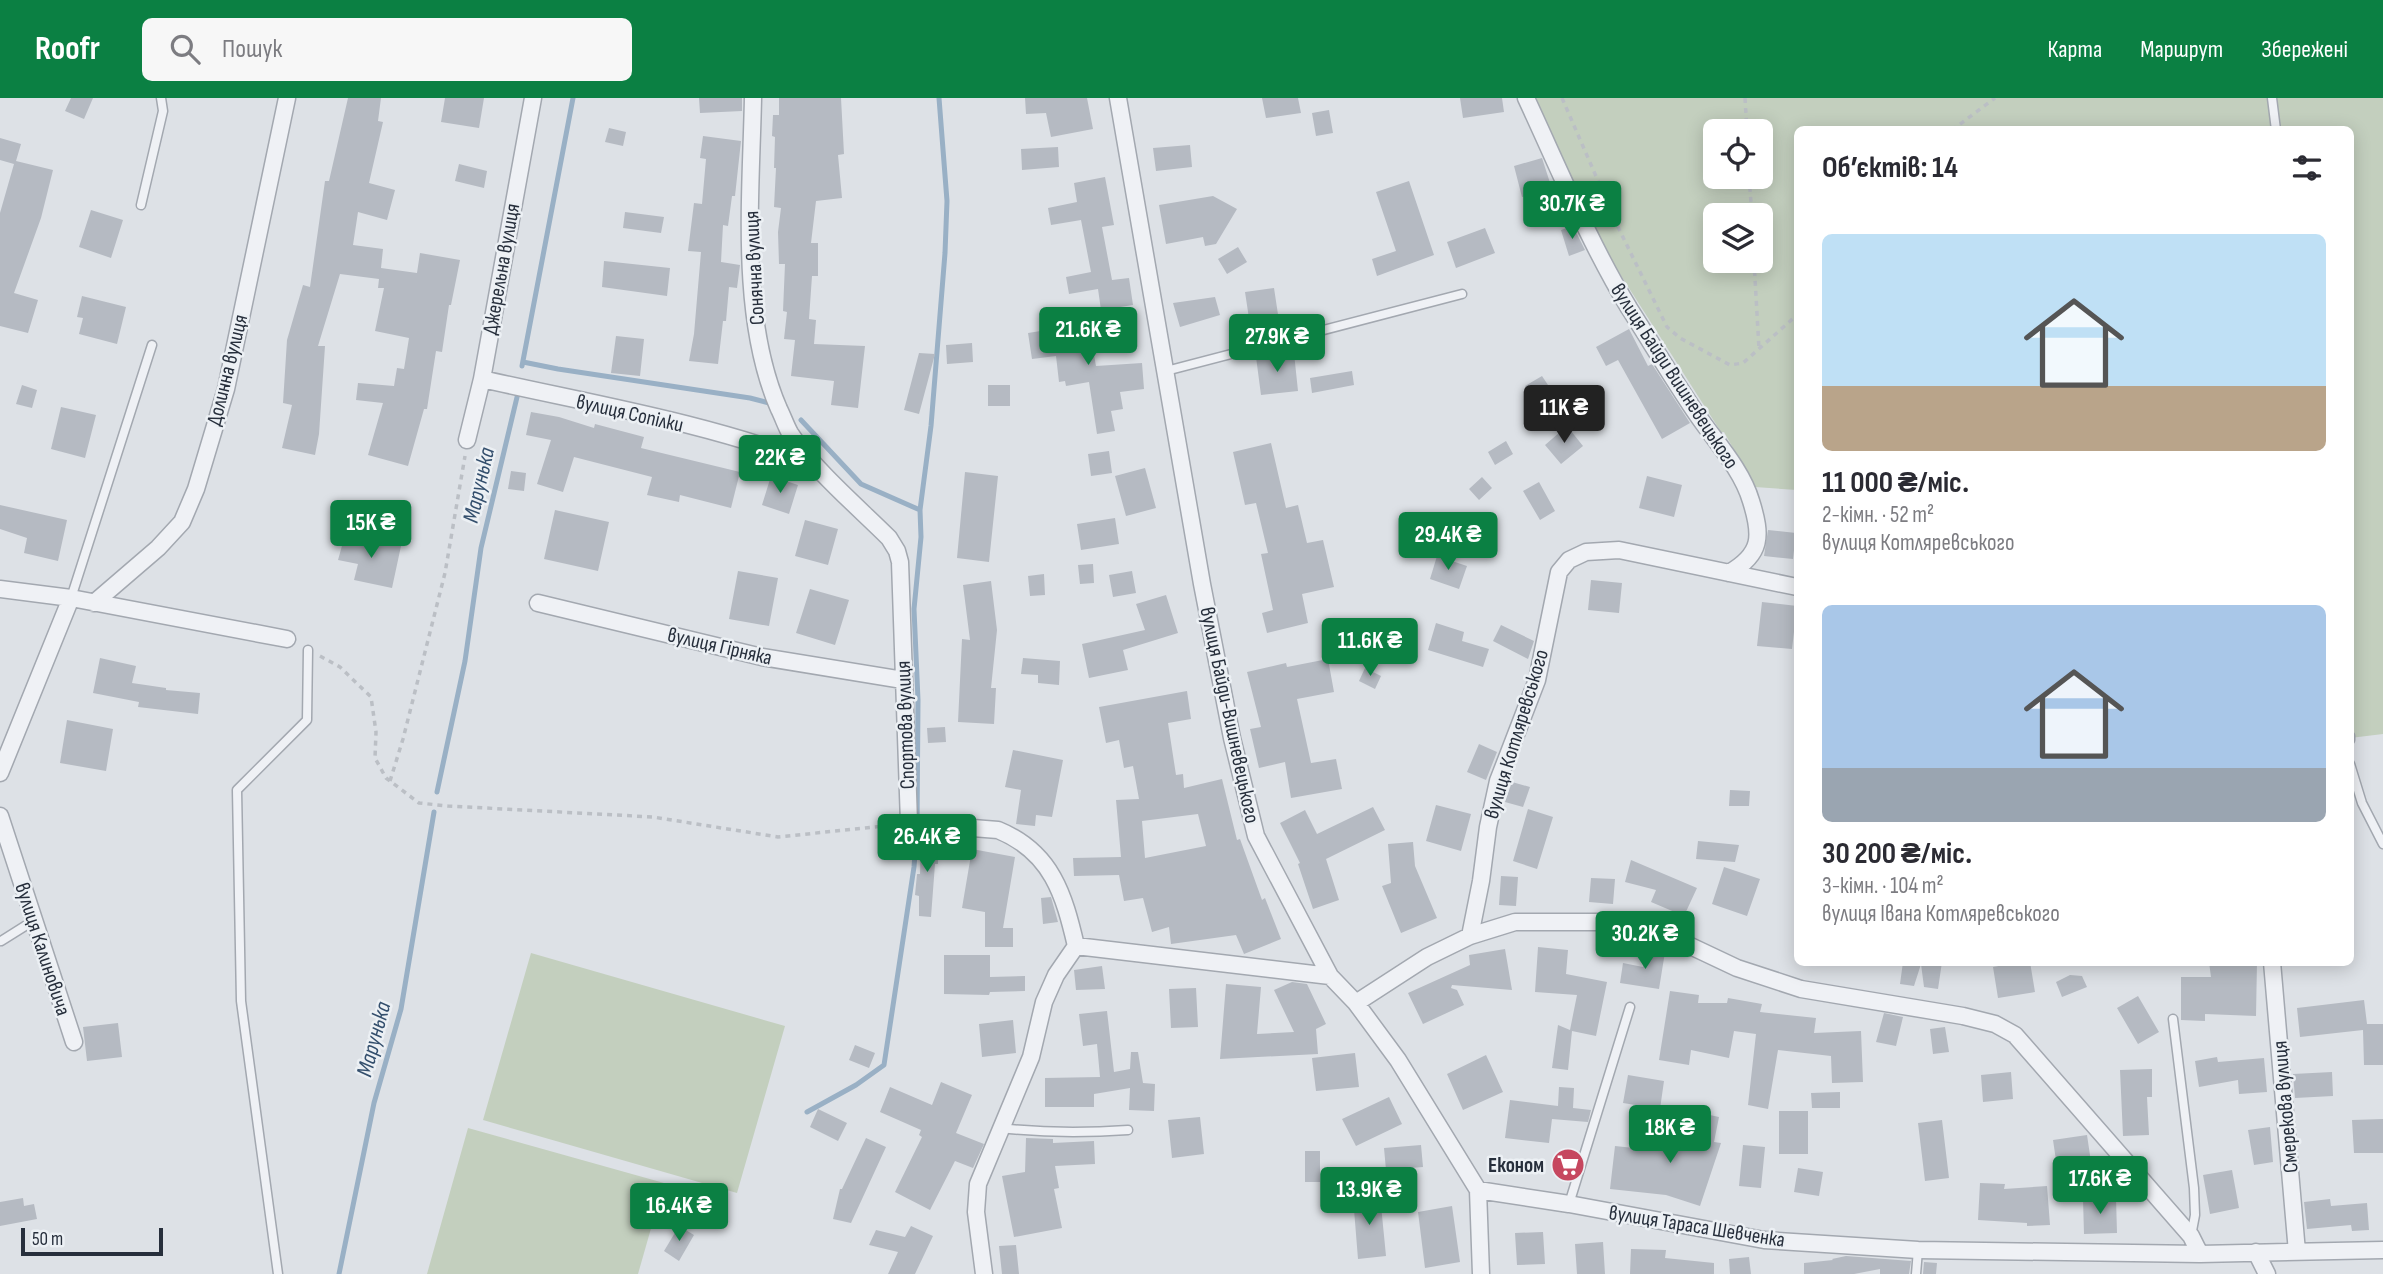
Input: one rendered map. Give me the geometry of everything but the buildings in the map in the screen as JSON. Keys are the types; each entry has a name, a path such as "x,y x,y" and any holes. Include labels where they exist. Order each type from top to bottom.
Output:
{"street":[{"name":"Долинна вулиця","path":"94,603 158,548 182,522 196,489 226,389 287,98"},
{"name":"Джерельна вулиця","path":"467,440 482,379 533,98"},
{"name":"Сонячна вулиця","path":"753,98 750,225 756,325 768,383 790,433"},
{"name":"вулиця Байди-Вишневецького","path":"1118,98 1202,584 1232,738 1256,836 1330,976 1356,1003 1398,1060 1478,1190 1481,1274"},
{"name":"вулиця Байди Вишневецького","path":"1526,98 1604,265 1683,394 1737,472 1751,500 1758,531 1756,548 1745,564 1730,573"},
{"name":"вулиця Сопілки","path":"482,379 701,429 780,451 817,465"},
{"name":"Спортова вулиця","path":"790,433 817,465 889,538 897,551 900,562 909,823"},
{"name":"вулиця Котляревського","path":"1470,936 1498,781 1537,680 1559,572 1569,560 1603,549 1637,553 1794,586"},
{"path":"0,589 71,598 287,639"},
{"path":"0,773 71,598"},
{"name":"вулиця Гірняка","path":"538,603 762,657 903,680"},
{"name":"вулиця Калиновича","path":"0,816 74,1042"},
{"path":"909,823 998,830 1011,835 1052,872 1065,901 1076,946 1056,975 1044,1002 1031,1058 978,1184 975,1201 984,1274"},
{"path":"1356,1003 1427,957 1470,936 1515,922 1630,922 1646,925 1737,968 1801,989 1963,1016 1995,1024 2015,1035 2191,1236 2200,1254"},
{"path":"1076,946 1330,976"},
{"name":"Смерекова вулиця","path":"2272,966 2297,1251"},
{"name":"вулиця Тараса Шевченка","path":"1478,1190 1764,1240 1918,1250 2200,1254 2383,1250"},
{"path":"2256,1252 2267,1274"}],"lane":[{"path":"141,205 163,111 161,98"},
{"path":"2272,98 2276,126"},
{"path":"1166,370 1462,294"},
{"path":"71,598 152,345"},
{"path":"278,1274 242,1001 237,790 307,720 308,650"},
{"path":"2354,777 2362,803 2383,844"},
{"path":"1,941 33,921"},
{"path":"1569,1204 1630,1007"},
{"path":"2173,1019 2194,1188 2195,1215 2191,1236"},
{"path":"1001,1128 1051,1133 1128,1130"},
{"path":"1916,1274 1918,1250"}],"path":[{"path":"1562,98 1619,229 1667,327 1680,338 1730,365 1743,363 1794,318"},
{"path":"1745,98 1746,119"},
{"path":"1957,126 1995,98"},
{"path":"1755,273 1759,349"},
{"path":"390,781 445,573 467,440"},
{"path":"308,650 340,667 371,697 376,732 375,758 390,781 419,803 653,817 778,836 909,823"}],"green space":[{"path":"1528,98 2383,98 2383,734 2354,738 2354,126 1794,126 1794,490 1755,487 1724,432 1721,432 1611,260"},
{"path":"531,953 785,1026 737,1193 483,1120"},
{"path":"468,1128 664,1183 638,1274 427,1274"}],"waterway":[{"name":"Марунька","path":"522,366 573,98"},
{"path":"807,1112 856,1085 884,1065 914,867 918,700 914,609 921,537 920,510 931,426 945,253 947,201 939,98"},
{"path":"523,362 750,398 773,404"},
{"name":"Марунька","path":"437,792 465,661 481,548 518,393"},
{"path":"801,420 861,484 920,510"},
{"name":"Марунька","path":"339,1274 374,1103 401,1009 434,812"}],"place":[{"name":"Економ","path":"1568,1165"}]}
